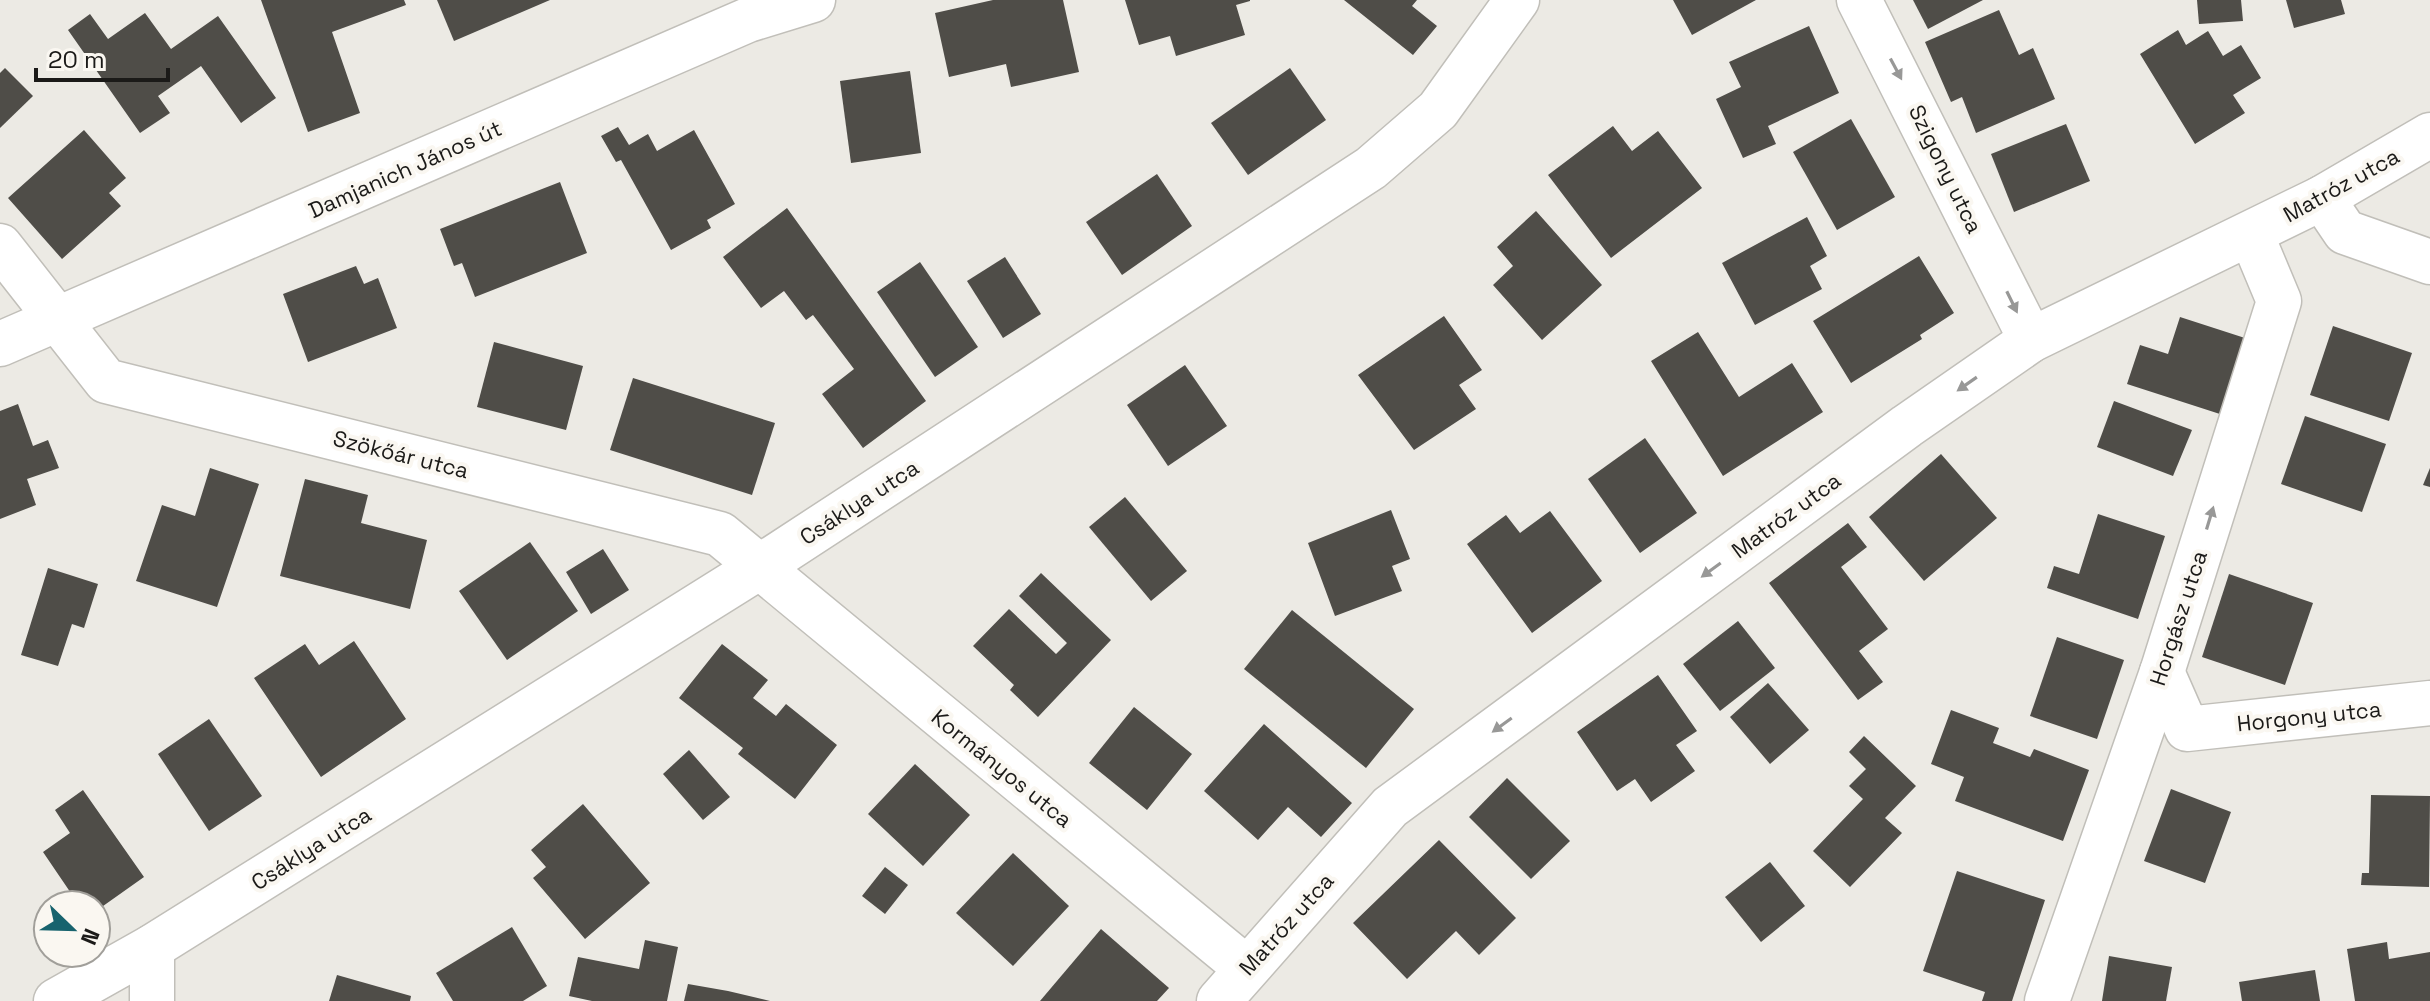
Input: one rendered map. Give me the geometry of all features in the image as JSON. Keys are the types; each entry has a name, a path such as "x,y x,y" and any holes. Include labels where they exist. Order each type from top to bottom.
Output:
{"street":[{"name":"Damjanich János út","path":"0,344 748,20 813,0"},
{"name":"Csáklya utca","path":"56,1001 152,947 758,568 1371,168 1438,110 1517,0"},
{"name":"Szigony utca","path":"1859,0 2031,340"},
{"name":"Matróz utca","path":"1219,1001 1390,807 1907,426 2031,340 2322,198 2430,135"},
{"path":"2322,198 2345,232 2430,262"},
{"name":"Horgász utca","path":"2047,1001 2162,672 2279,301 2251,234"},
{"name":"Szökőár utca","path":"0,246 106,381 720,534 758,568"},
{"name":"Kormányos utca","path":"758,568 1246,968"},
{"path":"2162,672 2187,729"},
{"name":"Horgony utca","path":"2139,737 2430,703"},
{"path":"152,947 152,1001"}],"building":[{"path":"261,0 404,0 406,5 332,32 360,113 308,132"},
{"path":"437,0 550,0 454,41"},
{"path":"993,0 1063,0 1079,72 1011,87 1006,64 949,77 935,13"},
{"path":"1125,0 1250,1 1236,5 1245,35 1176,56 1170,36 1139,45"},
{"path":"1344,0 1417,0 1412,6 1437,26 1413,55"},
{"path":"1673,0 1756,0 1692,35"},
{"path":"1913,0 1983,0 1928,29"},
{"path":"2197,0 2241,0 2243,21 2199,24"},
{"path":"2286,0 2341,0 2345,14 2294,28"},
{"path":"1999,10 2019,55 2033,48 2055,99 1976,133 1962,97 1951,102 1925,42"},
{"path":"145,13 171,49 218,16 276,98 241,123 201,66 158,96 170,113 140,133 68,30 90,14 108,39"},
{"path":"1809,26 1839,93 1768,126 1776,144 1743,158 1716,99 1741,87 1729,62"},
{"path":"2178,30 2186,45 2208,31 2223,56 2241,45 2261,78 2233,95 2245,113 2195,144 2140,54"},
{"path":"5,68 33,96 0,128 0,73"},
{"path":"1290,68 1326,120 1248,175 1211,123"},
{"path":"910,71 921,153 851,163 840,81"},
{"path":"1851,119 1895,197 1837,230 1793,152"},
{"path":"2066,124 2090,181 2014,212 1991,154"},
{"path":"1613,126 1632,151 1658,131 1702,188 1611,258 1548,175"},
{"path":"618,127 629,145 648,134 657,151 694,130 735,204 707,220 711,228 671,250 621,160 616,162 601,136"},
{"path":"84,130 126,178 109,193 121,206 62,259 8,198"},
{"path":"1157,174 1192,226 1122,275 1086,222"},
{"path":"560,182 587,253 475,297 462,263 454,266 440,229"},
{"path":"787,208 926,401 863,448 822,394 854,369 813,315 806,320 784,291 761,308 723,257"},
{"path":"1536,211 1602,285 1542,340 1493,285 1513,266 1497,247"},
{"path":"1807,217 1827,256 1810,266 1822,289 1755,325 1722,263"},
{"path":"1919,256 1954,313 1920,335 1922,339 1851,383 1813,321"},
{"path":"1005,257 1041,314 1003,338 967,281"},
{"path":"920,262 978,347 935,377 877,292"},
{"path":"356,266 364,284 378,278 397,328 308,362 283,294"},
{"path":"1444,316 1482,370 1459,385 1476,409 1414,450 1358,375"},
{"path":"2180,317 2248,339 2223,415 2127,384 2140,345 2168,354"},
{"path":"2333,326 2412,353 2389,421 2310,395"},
{"path":"1698,332 1739,397 1792,363 1823,412 1723,476 1651,361"},
{"path":"494,342 583,366 566,430 477,407"},
{"path":"1185,365 1227,426 1168,466 1127,405"},
{"path":"633,378 775,423 752,495 610,450"},
{"path":"2114,401 2192,430 2173,476 2097,447"},
{"path":"18,404 33,446 48,440 59,468 27,479 36,505 0,519 0,411"},
{"path":"2305,416 2386,444 2362,512 2281,484"},
{"path":"1645,438 1697,513 1640,553 1588,479"},
{"path":"1941,454 1997,518 1924,581 1869,517"},
{"path":"210,468 259,484 217,607 136,581 162,505 195,516"},
{"path":"2430,468 2430,487 2423,485"},
{"path":"305,479 368,495 361,523 427,540 410,609 280,576"},
{"path":"1125,497 1187,571 1151,601 1089,527"},
{"path":"1391,510 1410,559 1392,566 1402,591 1335,616 1308,543"},
{"path":"1550,511 1602,581 1532,633 1467,544 1506,515 1520,533"},
{"path":"2098,514 2165,536 2138,619 2047,588 2054,566 2079,574"},
{"path":"1848,523 1867,547 1841,567 1888,629 1859,651 1883,682 1858,700 1769,583"},
{"path":"530,542 578,611 507,660 459,591"},
{"path":"603,549 629,590 591,614 566,572"},
{"path":"48,568 98,584 84,628 72,624 58,666 21,655"},
{"path":"1041,573 1111,640 1038,717 1010,690 1014,685 973,646 1009,609 1056,654 1067,643 1019,596"},
{"path":"2229,574 2313,603 2285,685 2202,657"},
{"path":"1292,610 1414,709 1366,768 1244,669"},
{"path":"1738,621 1775,668 1720,711 1683,664"},
{"path":"2057,637 2124,660 2097,739 2030,716"},
{"path":"354,641 406,719 321,777 254,678 305,644 319,665"},
{"path":"722,644 768,680 753,698 776,716 786,704 837,745 795,799 738,754 743,748 679,698"},
{"path":"1658,675 1697,731 1676,745 1695,771 1651,802 1635,779 1617,791 1577,732"},
{"path":"1768,683 1809,730 1770,764 1730,717"},
{"path":"1134,707 1192,754 1147,810 1089,763"},
{"path":"1951,710 1999,728 1993,743 2030,757 2034,749 2089,770 2063,841 1955,801 1964,777 1931,764"},
{"path":"209,719 262,796 209,831 158,754"},
{"path":"1264,724 1352,803 1321,837 1288,807 1258,840 1204,791"},
{"path":"1864,736 1916,786 1885,818 1902,833 1850,887 1813,851 1863,799 1849,786 1866,769 1849,752"},
{"path":"689,750 730,797 703,820 663,774"},
{"path":"915,764 970,815 923,866 868,814"},
{"path":"1507,778 1570,841 1531,879 1469,817"},
{"path":"2171,789 2231,812 2205,883 2144,861"},
{"path":"83,790 144,877 112,900 112,889 68,889 43,852 70,833 55,810"},
{"path":"2371,795 2430,796 2429,887 2361,885 2362,873 2369,873"},
{"path":"583,804 650,883 585,939 533,878 546,867 531,850"},
{"path":"1439,840 1516,918 1479,955 1456,931 1407,979 1353,923"},
{"path":"1013,853 1069,906 1013,966 956,913"},
{"path":"1770,862 1805,906 1761,942 1725,897"},
{"path":"885,867 908,885 885,914 862,896"},
{"path":"1957,871 2045,900 2012,1001 1982,1001 1985,992 1923,971"},
{"path":"512,927 547,986 523,1001 453,1001 436,973"},
{"path":"1101,929 1169,988 1157,1001 1040,1001"},
{"path":"645,940 678,947 667,1001 592,1001 569,996 578,957 639,969"},
{"path":"2387,942 2389,959 2430,952 2430,1001 2355,1001 2347,949"},
{"path":"2109,956 2172,967 2166,1001 2102,1001"},
{"path":"2315,970 2320,1001 2242,1001 2239,982"},
{"path":"337,975 411,996 410,1001 329,1001"},
{"path":"688,984 728,991 770,1001 684,1001"}]}
